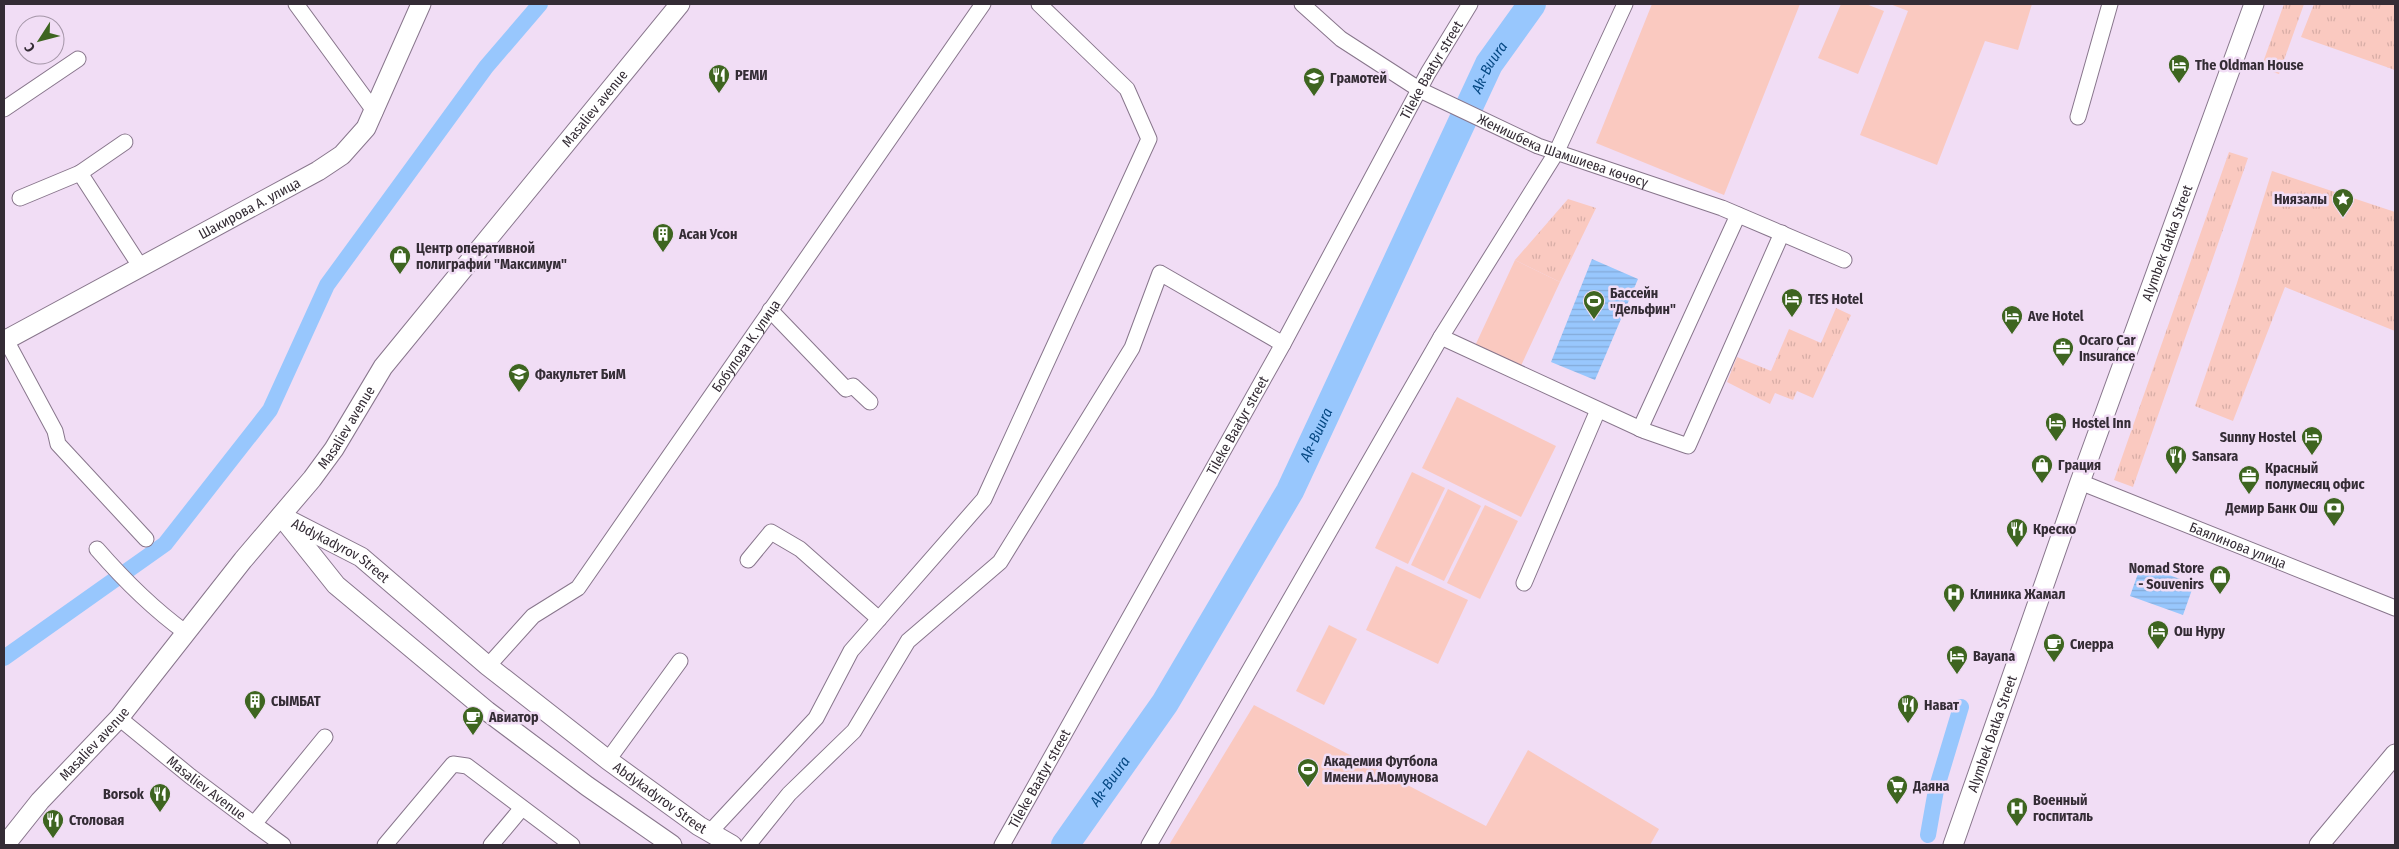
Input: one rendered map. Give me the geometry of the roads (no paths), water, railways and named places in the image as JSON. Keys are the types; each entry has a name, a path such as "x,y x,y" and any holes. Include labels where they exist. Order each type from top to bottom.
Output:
{"main road":[{"name":"Шакирова А. улица","path":"5,341 318,171 342,155 362,134 375,112 421,4"},
{"name":"Masaliev avenue","path":"5,845 40,801 119,718 185,632 312,479 334,449 383,367 680,4"},
{"name":"Alymbek datka Street","path":"2080,482 2254,4"},
{"name":"Alymbek Datka Street","path":"1953,845 2080,482"},
{"name":"Abdykadyrov Street","path":"281,516 361,557 488,666 608,760 710,832 732,845"},
{"name":"Abdykadyrov Street","path":"281,516 336,585 487,710 587,786 672,845"},
{"path":"2319,845 2376,774 2395,754"}],"street":[{"path":"296,4 375,112"},
{"name":"Бобулова К. улица","path":"488,666 532,616 578,588 983,4"},
{"path":"710,832 816,718 850,651 984,499 1149,139 1127,89 1039,4"},
{"name":"Женишбека Шамшиева көчөсү","path":"1302,4 1341,39 1420,90 1556,153 1738,215 1844,260"},
{"name":"Tileke Baatyr street","path":"1002,845 1283,344 1420,90 1470,4"},
{"path":"1149,845 1441,337 1556,153 1625,4"},
{"path":"2078,117 2110,4"},
{"path":"4,109 78,59"},
{"path":"20,198 80,173 125,142"},
{"path":"80,173 140,266"},
{"path":"1640,429 1738,215"},
{"path":"1441,337 1640,429 1688,446 1782,233"},
{"path":"748,845 789,794 854,731 908,641 1000,562 1132,348 1160,273 1283,344"},
{"path":"770,310 846,390 853,386 870,402"},
{"path":"5,341 56,431 58,444 146,539"},
{"path":"1524,584 1598,410"},
{"name":"Баялинова улица","path":"2080,482 2395,608"},
{"path":"748,560 771,532 800,549 879,619"},
{"path":"97,549 158,613 185,632"},
{"path":"608,760 680,661"},
{"name":"Masaliev Avenue","path":"119,718 190,776 254,824 325,737"},
{"path":"385,845 453,764 467,766 572,845"},
{"path":"491,845 522,808"},
{"path":"254,824 283,845"}],"water":[{"name":"Бассейн \"Дельфин\"","path":"1592,259 1638,279 1595,380 1551,362"},
{"path":"2141,565 2194,584 2183,615 2130,596"}],"waterway":[{"path":"4,658 165,544 270,410 327,285 486,67 540,4"},
{"name":"Ak-Buura","path":"1065,845 1165,703 1290,491 1489,64 1532,4"},
{"path":"1928,835 1936,790 1961,707"}],"place":[{"name":"The Oldman House","path":"2179,84"},
{"name":"РЕМИ","path":"719,94"},
{"name":"Грамотей","path":"1314,97"},
{"name":"Ниязалы","path":"2343,218"},
{"name":"Асан Усон","path":"663,253"},
{"name":"Центр оперативной полиграфии \"Максимум\"","path":"400,275"},
{"name":"TES Hotel","path":"1792,318"},
{"name":"Бассейн \"Дельфин\"","path":"1594,320"},
{"name":"Ave Hotel","path":"2012,335"},
{"name":"Осаго Car Insurance","path":"2063,367"},
{"name":"Факультет БиМ","path":"519,393"},
{"name":"Hostel Inn","path":"2056,442"},
{"name":"Sunny Hostel","path":"2312,456"},
{"name":"Sansara","path":"2176,475"},
{"name":"Грация","path":"2042,484"},
{"name":"Красный полумесяц офис","path":"2249,495"},
{"name":"Демир Банк Ош","path":"2334,527"},
{"name":"Креско","path":"2017,548"},
{"name":"Nomad Store - Souvenirs","path":"2220,595"},
{"name":"Клиника Жамал","path":"1954,613"},
{"name":"Ош Нуру","path":"2158,650"},
{"name":"Сиерра","path":"2054,663"},
{"name":"Bayana","path":"1957,675"},
{"name":"СЫМБАТ","path":"255,720"},
{"name":"Нават","path":"1908,724"},
{"name":"Авиатор","path":"473,736"},
{"name":"Академия Футбола Имени А.Момунова","path":"1308,788"},
{"name":"Даяна","path":"1897,805"},
{"name":"Borsok","path":"160,813"},
{"name":"Военный госпиталь","path":"2017,827"},
{"name":"Столовая","path":"53,839"}]}
